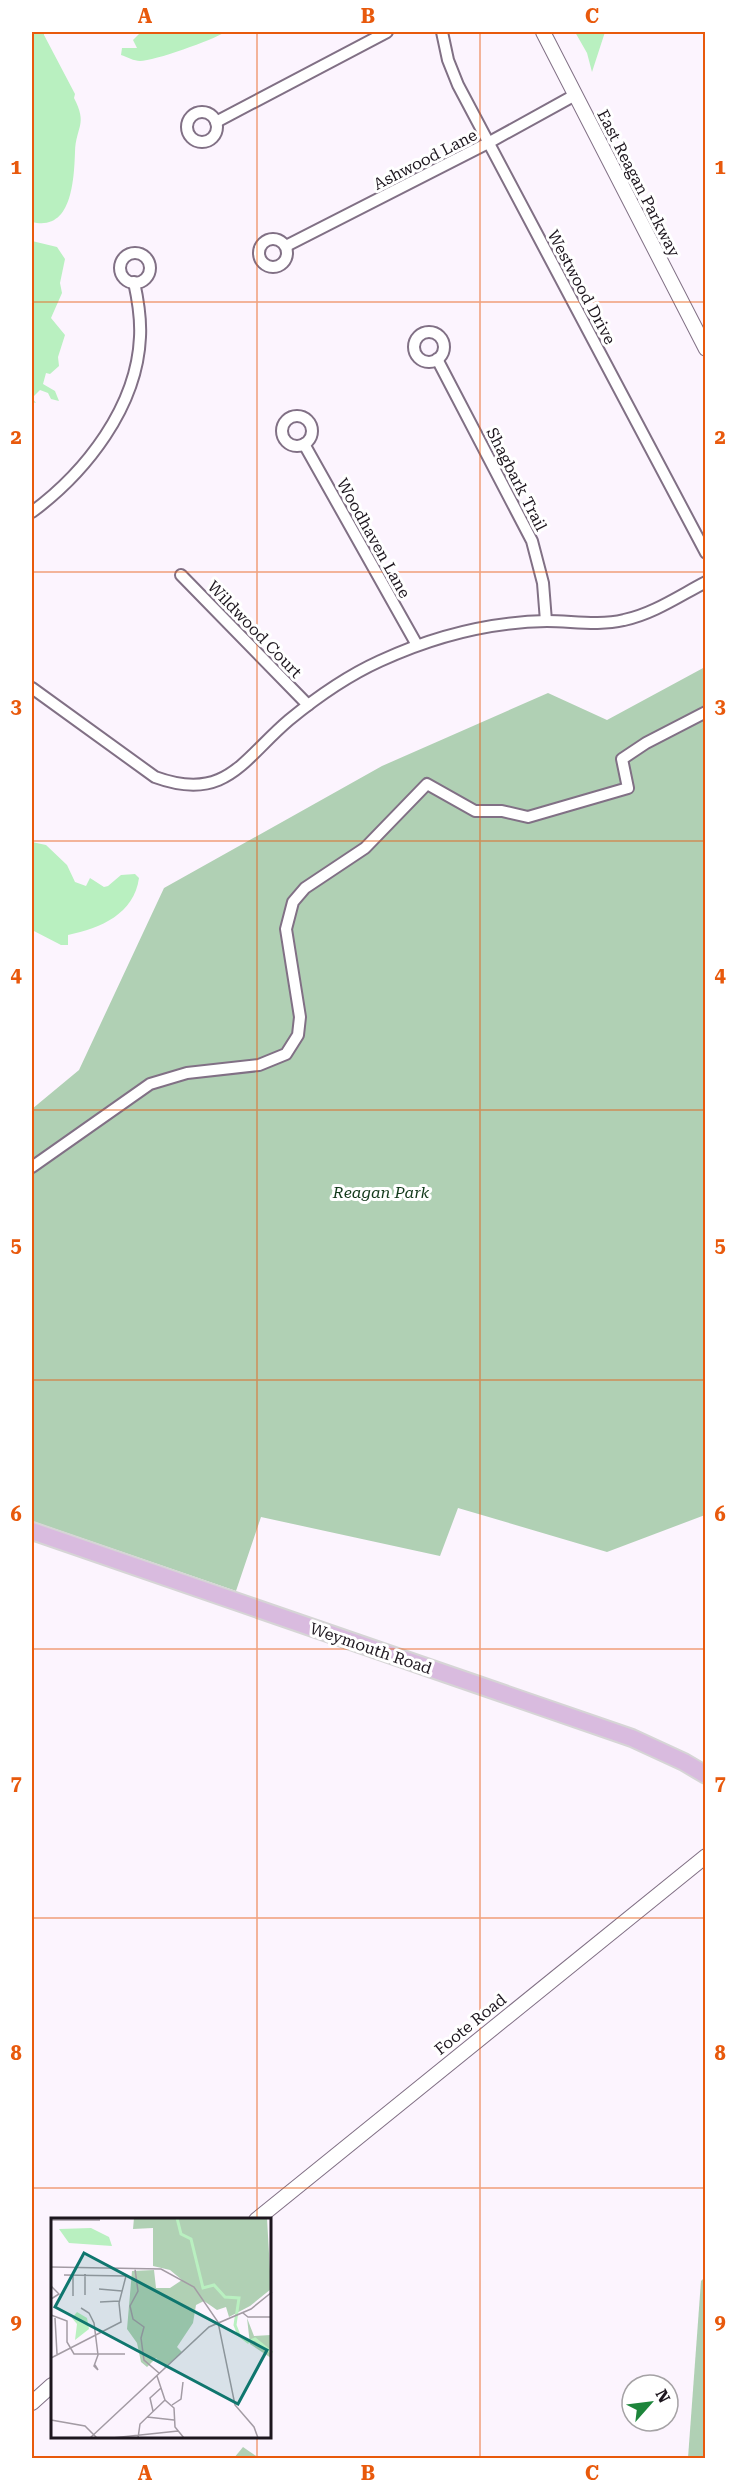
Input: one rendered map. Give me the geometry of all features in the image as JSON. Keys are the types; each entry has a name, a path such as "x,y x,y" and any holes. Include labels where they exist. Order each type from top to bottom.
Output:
{"main road":[{"name":"Weymouth Road","path":"32,1531 632,1738 684,1762 705,1775"}],"street":[{"path":"216,122 387,32"},
{"name":"Westwood Drive","path":"442,32 448,60 488,143 705,553"},
{"name":"East Reagan Parkway","path":"543,32 705,349"},
{"name":"Ashwood Lane","path":"286,246 488,143 575,95"},
{"path":"32,512 80,468 109,428 129,391 136,369 141,336 134,282"},
{"name":"Shagbark Trail","path":"437,359 532,541 543,583 546,621"},
{"name":"Woodhaven Lane","path":"304,444 417,645"},
{"name":"Wildwood Court","path":"181,575 308,705"},
{"path":"32,688 155,777 184,784 212,782 235,772 308,705 368,667 417,645 472,630 546,621 603,623 622,621 645,615 705,582"},
{"path":"32,1167 150,1084 187,1073 259,1065 286,1054 298,1035 300,1017 286,929 293,902 305,888 337,871 365,848 427,784 475,811 502,811 528,817 628,788 622,759 645,743 705,712"},
{"name":"Foote Road","path":"258,2218 705,1856"},
{"path":"32,2403 51,2386"}],"green space":[{"name":"Reagan Park","path":"705,667 705,1515 607,1552 458,1508 440,1556 261,1517 236,1591 32,1521 32,1109 79,1070 164,888 382,766 548,693 607,720"},
{"path":"705,2277 705,2458 688,2458 701,2281"},
{"path":"243,2447 259,2458 234,2458"}],"shaded area":[{"path":"32,32 44,32 75,94 74,98 81,120 76,143 72,189 68,201 63,212 55,219 45,223 32,222"},
{"path":"141,32 225,32 158,58 138,61 121,55 122,48 137,48 133,40"},
{"path":"575,32 605,32 592,72 587,53"},
{"path":"32,241 57,247 65,259 60,283 62,293 51,318 65,335 58,357 59,366 50,374 46,373 43,384 55,391 59,401 51,399 48,393 40,390 32,398"},
{"path":"32,842 46,845 67,865 75,882 86,886 90,878 104,887 121,875 135,874 139,878 136,890 123,910 114,917 92,928 68,935 68,945 61,945 32,930"}]}
